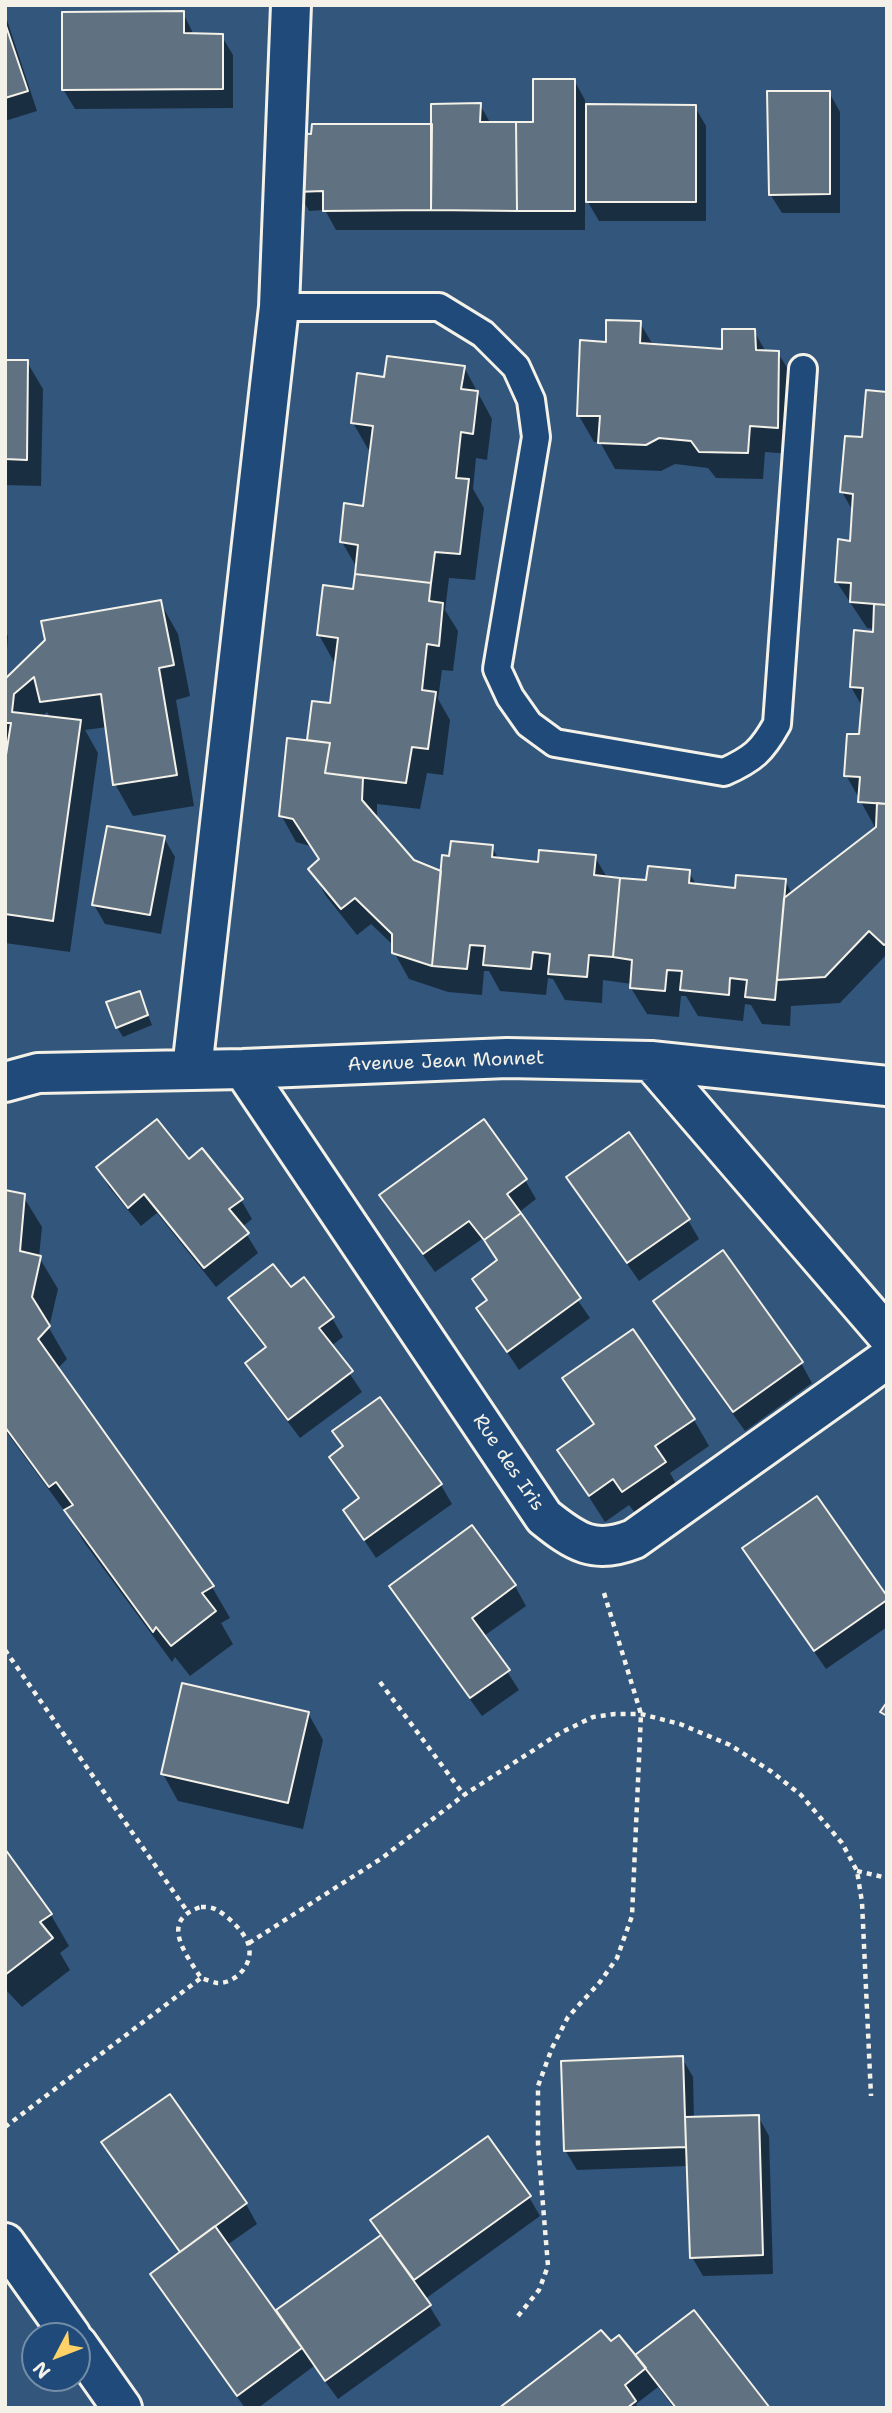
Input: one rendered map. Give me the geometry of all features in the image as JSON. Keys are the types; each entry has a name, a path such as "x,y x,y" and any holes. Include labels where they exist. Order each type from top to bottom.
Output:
{"street":[{"path":"192,1069 279,307 291,5"},
{"name":"Avenue Jean Monnet","path":"5,1082 38,1073 243,1069 507,1058 651,1060 887,1086"},
{"path":"651,1060 887,1335"},
{"name":"Rue des Iris","path":"243,1069 544,1517 565,1533 589,1545"},
{"path":"589,1545 614,1547 634,1539 887,1359"},
{"path":"5,2243 61,2322"},
{"path":"91,2364 122,2408"}],"lane":[{"path":"279,307 439,307 483,334 516,367 531,400 536,437 497,669 510,697 529,724 555,743 724,772 748,761 766,742 777,724 803,369"}],"path":[{"path":"518,2315 539,2290 548,2266 538,2144 538,2086 552,2048 568,2017 600,1982 617,1958 632,1916 641,1714 589,1545"},
{"path":"5,1650 187,1911"},
{"path":"380,1682 464,1795"},
{"path":"249,1943 382,1858 464,1795 560,1733 593,1717 641,1714 680,1724 730,1745 772,1772 801,1795 842,1843 857,1871 862,1902 871,2096"},
{"path":"857,1871 887,1878"},
{"path":"201,1907 215,1909 234,1924 249,1943 250,1953 245,1968 233,1979 217,1983 201,1978 178,1936 179,1922 187,1911 201,1907"},
{"path":"5,2127 201,1978"}],"building":[{"path":"184,11 184,33 223,34 223,89 62,90 62,12"},
{"path":"5,23 28,91 5,98"},
{"path":"533,79 575,79 575,211 517,211 516,122 533,122"},
{"path":"767,91 830,91 830,194 769,195"},
{"path":"481,103 480,122 516,122 517,211 431,210 431,104"},
{"path":"586,104 696,105 696,202 586,202"},
{"path":"312,124 432,124 431,210 323,211 323,191 296,192 297,133 311,134"},
{"path":"606,320 641,321 640,343 722,349 722,329 755,329 756,350 779,351 778,428 750,426 748,453 699,452 691,441 659,438 646,445 598,443 600,416 577,416 580,340 606,342"},
{"path":"387,356 465,366 461,389 478,391 473,434 461,432 456,478 469,479 460,554 435,552 431,583 355,574 358,545 340,542 344,503 363,506 373,426 351,423 357,373 384,377"},
{"path":"5,360 28,360 27,460 5,459"},
{"path":"866,390 887,392 887,605 850,602 851,583 835,582 838,539 850,541 853,494 840,492 845,436 862,437"},
{"path":"355,574 431,583 429,601 443,603 439,646 427,644 422,690 436,692 428,749 412,747 406,783 325,773 330,743 307,740 312,701 330,703 338,638 317,635 323,585 353,589"},
{"path":"161,600 174,665 159,668 177,775 113,785 101,694 40,702 34,677 14,694 12,712 81,720 53,921 5,914 5,761 11,723 5,723 5,679 45,640 41,621"},
{"path":"874,604 887,605 887,804 858,802 860,777 844,776 847,734 859,734 863,688 850,687 854,630 873,632"},
{"path":"287,738 330,743 325,773 363,778 362,800 414,860 441,871 432,966 392,953 392,934 355,898 341,909 308,869 319,859 293,819 279,816"},
{"path":"877,803 887,804 887,943 884,945 869,931 825,977 777,980 784,898 876,827"},
{"path":"107,826 165,836 150,915 92,905"},
{"path":"451,841 493,845 492,857 538,862 539,850 596,855 594,875 620,878 613,957 589,955 587,977 548,974 550,954 533,952 531,969 483,965 485,946 470,945 467,969 432,966 442,855 449,856"},
{"path":"648,866 690,870 689,883 735,888 736,875 786,879 775,1000 745,997 747,980 730,978 729,995 680,990 682,971 667,970 665,991 630,988 632,960 613,957 620,878 646,880"},
{"path":"140,991 148,1015 116,1028 106,1002"},
{"path":"157,1119 189,1159 202,1148 243,1199 229,1209 249,1233 204,1268 144,1194 128,1208 96,1167"},
{"path":"484,1119 527,1179 507,1194 521,1213 484,1240 469,1221 423,1254 379,1195"},
{"path":"629,1132 690,1219 627,1263 566,1177"},
{"path":"5,1190 25,1194 20,1251 41,1256 32,1297 50,1326 38,1339 214,1586 202,1593 216,1611 171,1646 156,1627 153,1632 64,1510 73,1505 56,1482 49,1487 5,1427"},
{"path":"521,1213 581,1298 507,1352 476,1308 487,1300 472,1279 497,1260 484,1240"},
{"path":"723,1250 803,1362 733,1412 653,1301"},
{"path":"273,1264 291,1287 304,1277 334,1317 319,1328 353,1371 288,1420 245,1363 266,1347 228,1298"},
{"path":"633,1329 695,1419 655,1446 666,1462 622,1492 613,1479 589,1496 557,1450 594,1424 562,1378"},
{"path":"380,1397 442,1484 364,1540 343,1510 359,1498 329,1457 343,1446 332,1431"},
{"path":"817,1496 887,1596 887,1600 814,1651 742,1548"},
{"path":"472,1525 516,1585 472,1618 510,1670 470,1698 389,1586"},
{"path":"182,1683 309,1712 288,1803 161,1774"},
{"path":"887,1702 887,1716 880,1712"},
{"path":"5,1849 52,1914 40,1922 53,1938 5,1975"},
{"path":"683,2056 686,2147 564,2151 561,2061"},
{"path":"170,2094 247,2203 180,2252 101,2142"},
{"path":"759,2115 763,2255 690,2258 685,2117"},
{"path":"488,2136 531,2196 414,2280 370,2220"},
{"path":"215,2226 302,2348 237,2396 150,2274"},
{"path":"381,2235 431,2305 325,2381 276,2310"},
{"path":"694,2310 770,2408 676,2408 635,2355"},
{"path":"601,2330 611,2341 619,2335 646,2368 625,2385 636,2401 627,2408 499,2408"}]}
